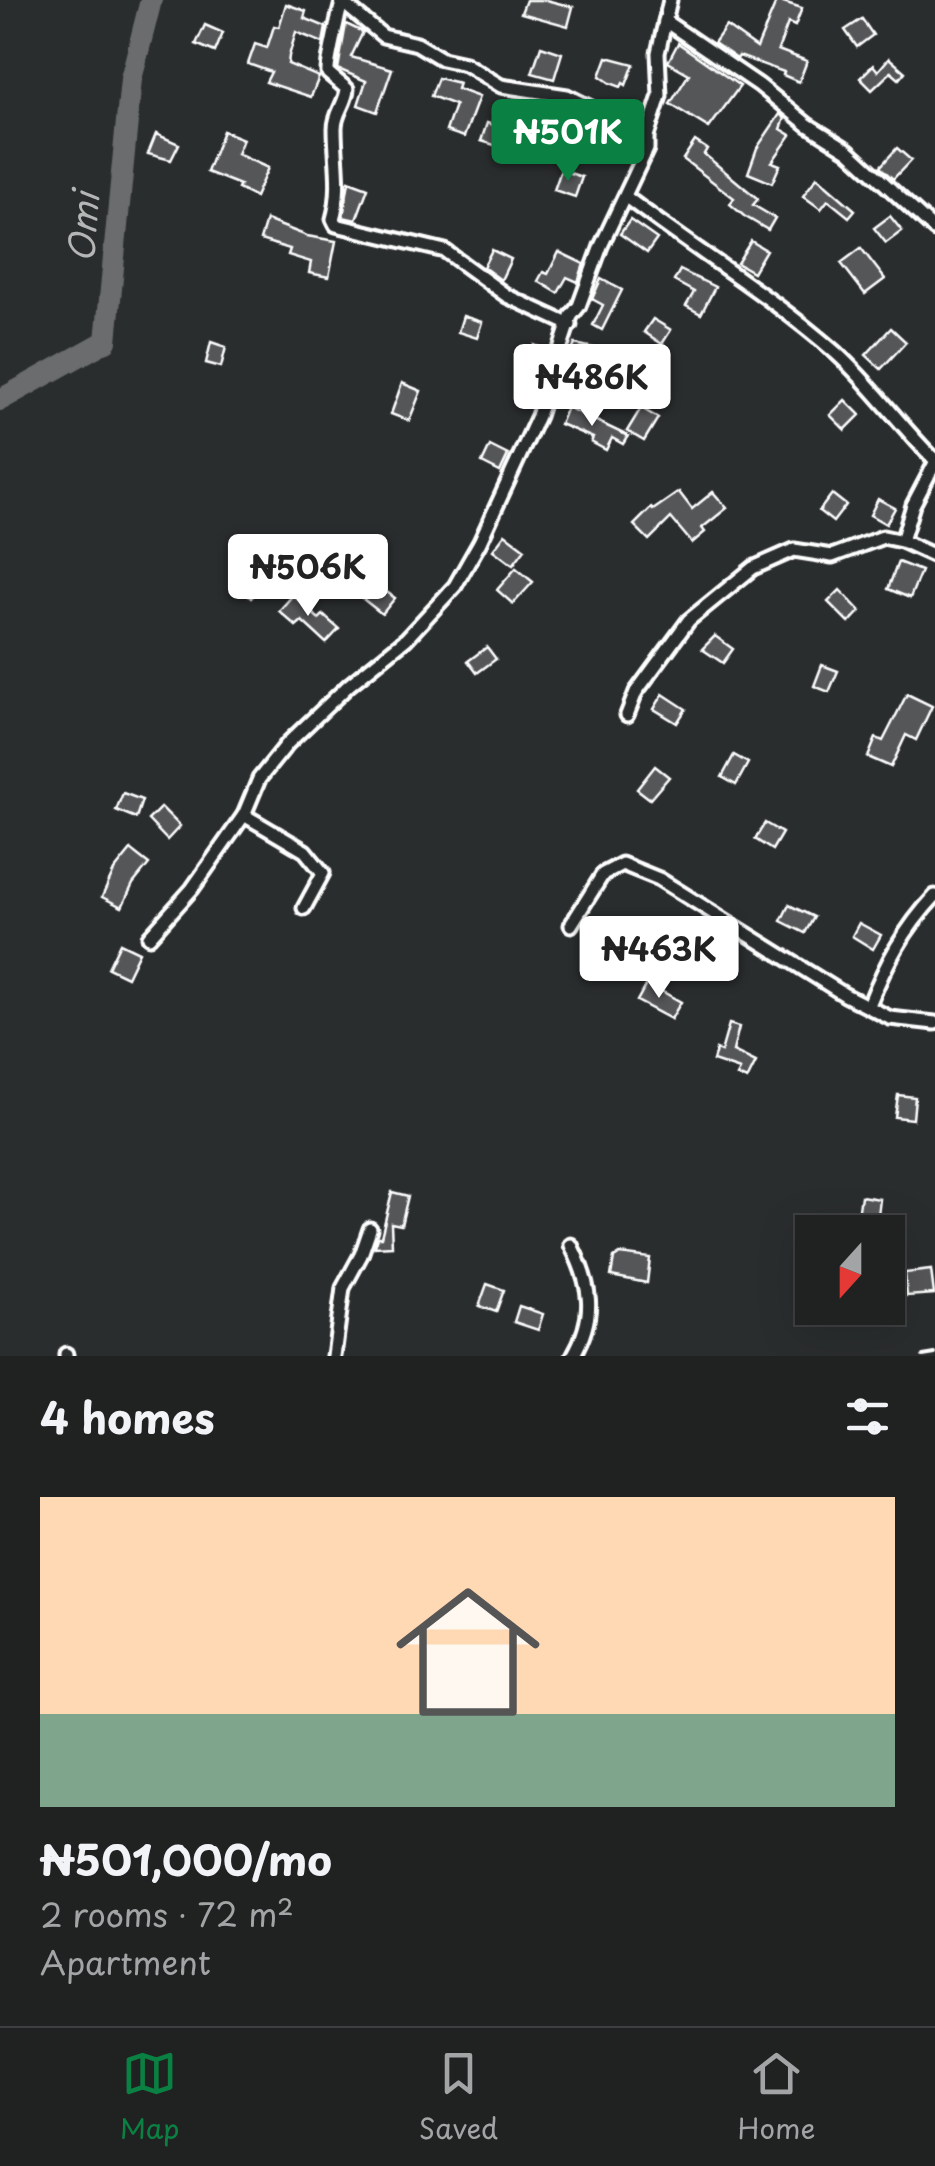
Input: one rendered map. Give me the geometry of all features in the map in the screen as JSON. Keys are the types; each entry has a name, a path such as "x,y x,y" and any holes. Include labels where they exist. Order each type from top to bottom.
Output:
{"street":[{"path":"148,937 192,890 244,815 258,780 288,743 406,639 455,586 480,542 538,416 601,246 647,149 647,136 660,96 657,67 670,0"},
{"path":"342,1 383,36 418,44 442,58 465,64 501,86 567,96 647,136"},
{"path":"342,1 327,65 328,73 347,88 336,113 336,225 445,251 507,296 570,326"},
{"path":"665,21 848,150 935,230"},
{"path":"626,197 733,272 838,354 935,462 913,505 902,540"},
{"path":"627,714 636,692 689,620 753,568 794,550 832,556 883,538 902,540 935,556"},
{"path":"244,815 304,851 323,873 304,908"},
{"path":"571,925 604,874 622,864 659,879 845,995 890,1018 935,1023"},
{"path":"869,1005 887,961 908,926 935,896"},
{"path":"334,1356 343,1288 362,1255 370,1230"},
{"path":"571,1245 588,1280 589,1313 573,1356"}],"building":[{"path":"526,0 573,7 568,26 521,13"},
{"path":"777,0 802,8 795,26 788,23 778,50 807,61 799,82 783,75 784,72 739,56 737,59 714,43 726,26 757,48"},
{"path":"286,4 306,11 304,18 326,27 323,43 296,32 289,56 288,64 319,77 311,97 266,82 271,72 248,64 255,44 267,48"},
{"path":"862,19 873,35 857,47 845,30"},
{"path":"346,24 363,32 351,57 392,69 377,112 358,105 366,81 338,69"},
{"path":"205,25 223,33 215,52 196,44"},
{"path":"678,43 740,86 709,128 670,104 689,74 668,62"},
{"path":"541,46 562,53 554,79 532,73"},
{"path":"607,57 634,64 626,85 621,87 600,76"},
{"path":"889,58 905,72 899,79 891,72 872,90 860,78 873,65 878,71"},
{"path":"438,78 459,83 457,89 479,97 464,137 446,131 455,105 431,96"},
{"path":"780,114 785,118 781,129 791,135 772,162 780,165 772,183 748,173 757,148"},
{"path":"487,123 510,130 501,147 481,141"},
{"path":"223,131 243,139 237,154 268,168 255,197 238,189 240,185 207,172"},
{"path":"156,134 179,144 171,160 148,154"},
{"path":"695,141 707,149 704,154 758,199 753,205 775,218 768,230 744,216 730,204 734,198 683,159"},
{"path":"897,148 911,160 893,179 880,167"},
{"path":"561,170 582,177 575,197 554,190"},
{"path":"817,177 855,210 849,217 828,200 821,209 803,196"},
{"path":"349,181 368,188 356,220 343,217"},
{"path":"890,216 902,231 886,243 874,228"},
{"path":"266,220 307,236 336,241 329,277 309,273 311,262 288,255 290,249 260,240"},
{"path":"630,220 657,239 647,253 620,234"},
{"path":"751,241 766,250 753,272 737,263"},
{"path":"861,248 885,279 865,294 841,263"},
{"path":"492,250 511,259 501,280 483,267"},
{"path":"559,252 584,264 578,282 567,277 558,293 538,281 543,272 548,274"},
{"path":"680,270 715,287 701,314 686,306 694,292 674,281"},
{"path":"601,279 622,290 602,330 593,325 603,305 592,299"},
{"path":"463,316 482,322 477,338 458,332"},
{"path":"653,319 671,330 662,344 644,332"},
{"path":"891,328 906,342 881,369 866,355"},
{"path":"211,342 226,347 221,367 206,363"},
{"path":"575,344 598,349 581,391 567,386 574,366 567,363"},
{"path":"534,345 550,351 541,377 524,371"},
{"path":"402,383 421,391 409,421 391,414"},
{"path":"845,400 860,415 845,430 830,415"},
{"path":"567,407 628,436 623,444 612,438 606,450 591,442 593,438 560,424"},
{"path":"641,408 658,418 644,441 627,431"},
{"path":"490,446 508,455 500,472 482,463"},
{"path":"679,492 692,509 713,492 727,508 702,528 705,532 692,543 671,518 649,540 634,525 651,508"},
{"path":"832,494 846,505 833,522 819,511"},
{"path":"878,499 895,508 886,524 870,515"},
{"path":"505,534 525,549 513,565 493,550"},
{"path":"342,550 377,577 373,582 395,598 382,614 344,584 351,575 334,562"},
{"path":"898,562 921,571 910,598 888,589"},
{"path":"256,566 265,574 262,578 266,582 251,598 238,586"},
{"path":"516,568 533,582 513,604 497,590"},
{"path":"840,590 860,611 849,623 828,602"},
{"path":"293,595 319,619 323,615 339,629 326,643 302,621 296,626 279,611"},
{"path":"715,636 733,649 723,663 702,649"},
{"path":"487,647 496,659 477,673 468,661"},
{"path":"822,665 838,671 829,692 814,686"},
{"path":"663,694 686,709 677,723 654,709"},
{"path":"907,694 932,706 916,740 906,735 891,767 868,757 876,738 883,741"},
{"path":"734,755 748,763 736,785 722,777"},
{"path":"655,766 669,777 650,799 637,789"},
{"path":"123,793 142,800 136,818 116,810"},
{"path":"161,807 180,826 167,840 148,820"},
{"path":"765,823 782,833 772,850 755,839"},
{"path":"131,850 149,864 122,907 102,897 114,871"},
{"path":"789,905 814,917 805,933 781,921"},
{"path":"678,923 696,929 690,950 671,945"},
{"path":"859,923 881,935 873,949 852,936"},
{"path":"120,943 139,952 127,977 108,968"},
{"path":"647,983 681,1002 671,1019 637,1001"},
{"path":"729,1024 739,1027 733,1051 756,1062 747,1080 737,1076 740,1070 713,1061 716,1050 721,1052"},
{"path":"898,1095 915,1097 913,1119 895,1117"},
{"path":"392,1192 408,1196 401,1225 391,1223 392,1246 375,1247 377,1237 381,1237"},
{"path":"861,1196 880,1199 878,1215 858,1215"},
{"path":"620,1254 650,1258 647,1283 611,1276 614,1258"},
{"path":"931,1270 934,1294 907,1296 905,1273"},
{"path":"487,1284 504,1290 496,1312 479,1306"},
{"path":"519,1306 543,1314 538,1330 514,1322"}],"waterway":[{"name":"Omi","path":"0,400 106,341 131,79 151,0"}],"railway":[{"path":"923,1356 935,1354"}]}
